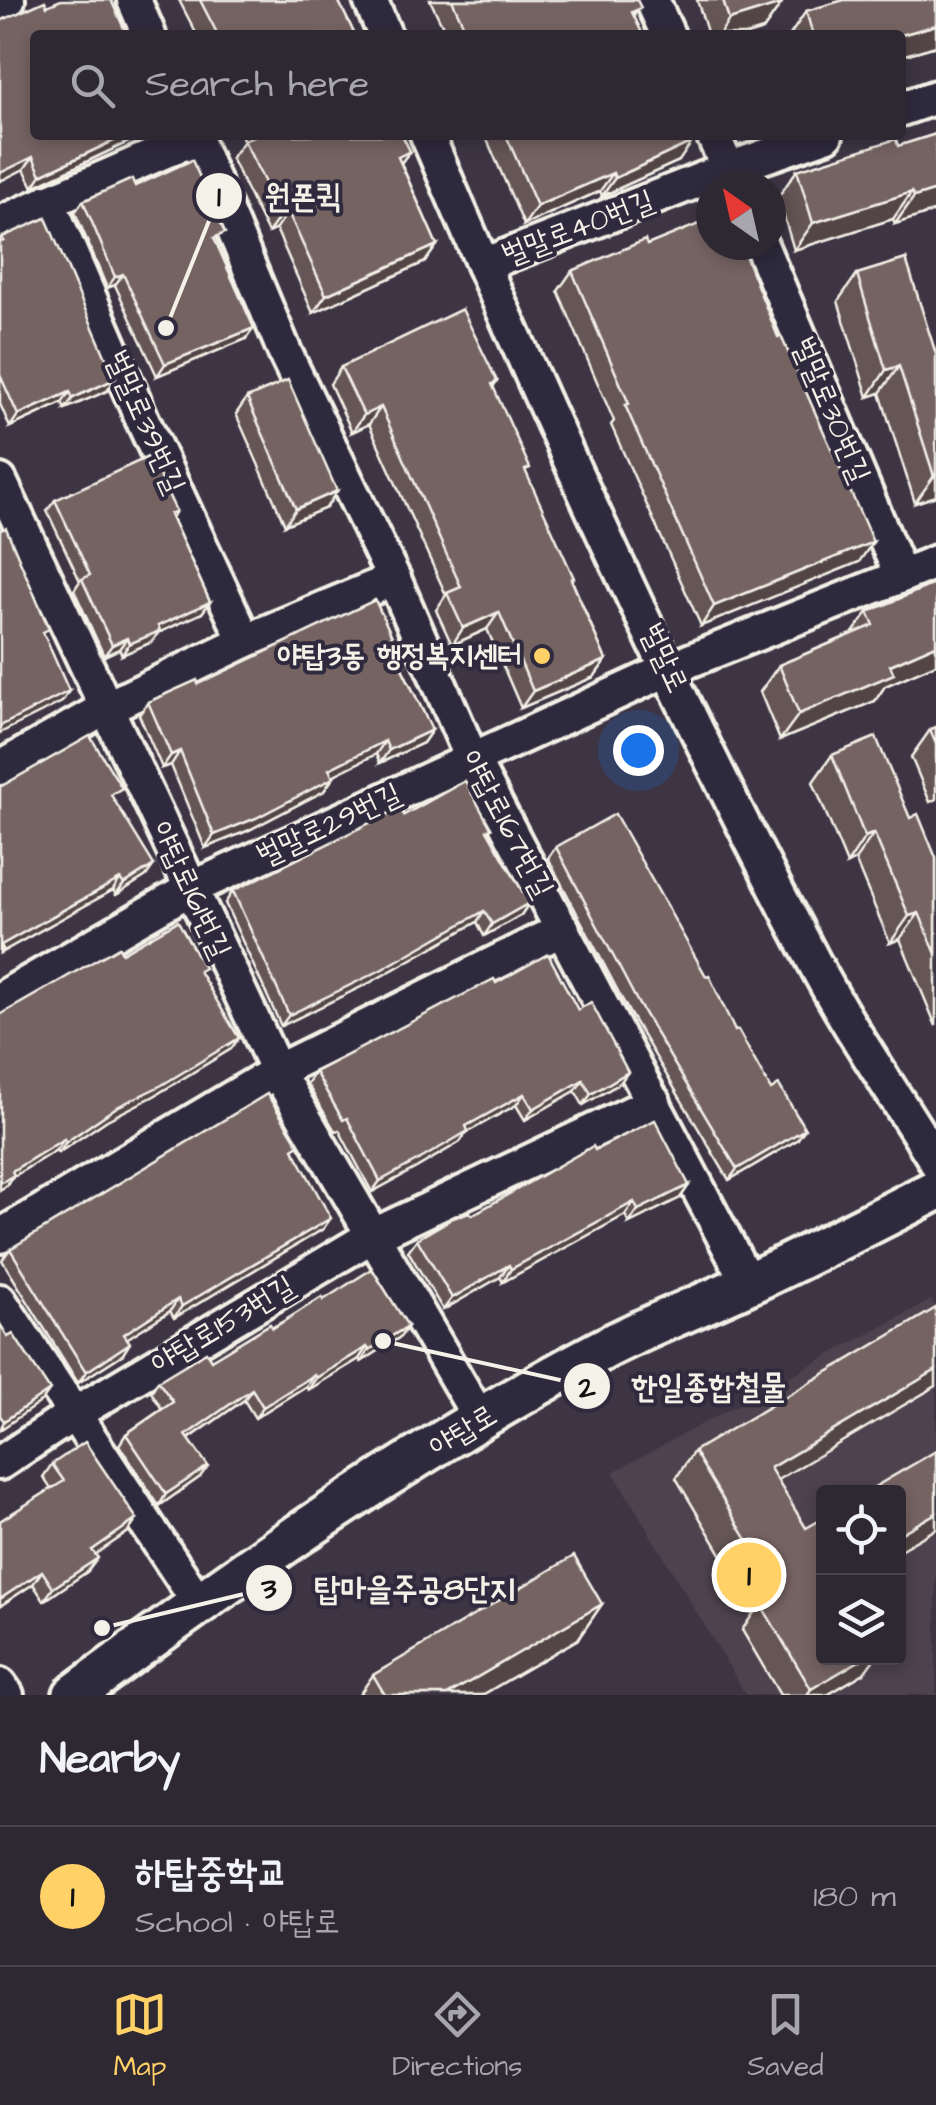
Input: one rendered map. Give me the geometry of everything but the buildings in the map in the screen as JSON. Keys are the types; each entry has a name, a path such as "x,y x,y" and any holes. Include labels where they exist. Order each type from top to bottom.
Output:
{"street":[{"path":"0,4 8,0"},
{"path":"134,0 147,30"},
{"path":"370,0 383,30"},
{"path":"652,0 666,30"},
{"path":"906,108 936,97"},
{"path":"0,222 185,140"},
{"name":"야탑로167번길","path":"196,140 286,354 394,579 472,758 748,1283"},
{"name":"벌말로","path":"430,140 483,265 668,669 816,966 936,1162"},
{"path":"715,140 729,170"},
{"name":"벌말로40번길","path":"748,170 815,140"},
{"name":"벌말로40번길","path":"483,265 696,190"},
{"name":"벌말로39번길","path":"48,201 244,641"},
{"name":"벌말로30번길","path":"767,260 901,576"},
{"name":"야탑로161번길","path":"1,484 276,1071 480,1419"},
{"path":"668,669 936,562"},
{"path":"0,768 104,710 244,641 394,579"},
{"name":"벌말로29번길","path":"0,999 190,889 668,669"},
{"path":"0,1236 276,1071 563,929"},
{"path":"372,1236 654,1102"},
{"name":"야탑로","path":"74,1695 198,1602 336,1508 480,1419 601,1350 936,1190"},
{"name":"야탑로153번길","path":"0,1464 74,1414 372,1236"},
{"path":"0,1301 198,1602"},
{"path":"0,1684 7,1695"}],"shaded area":[{"path":"931,1300 936,1307 936,1695 746,1695 613,1472"}],"place":[{"name":"원폰퀵","path":"166,328"},
{"name":"야탑3동 행정복지센터","path":"542,656"},
{"name":"한일종합철물","path":"383,1341"},
{"name":"하탑중학교","path":"749,1575"},
{"name":"탑마을주공8단지","path":"102,1628"}]}
